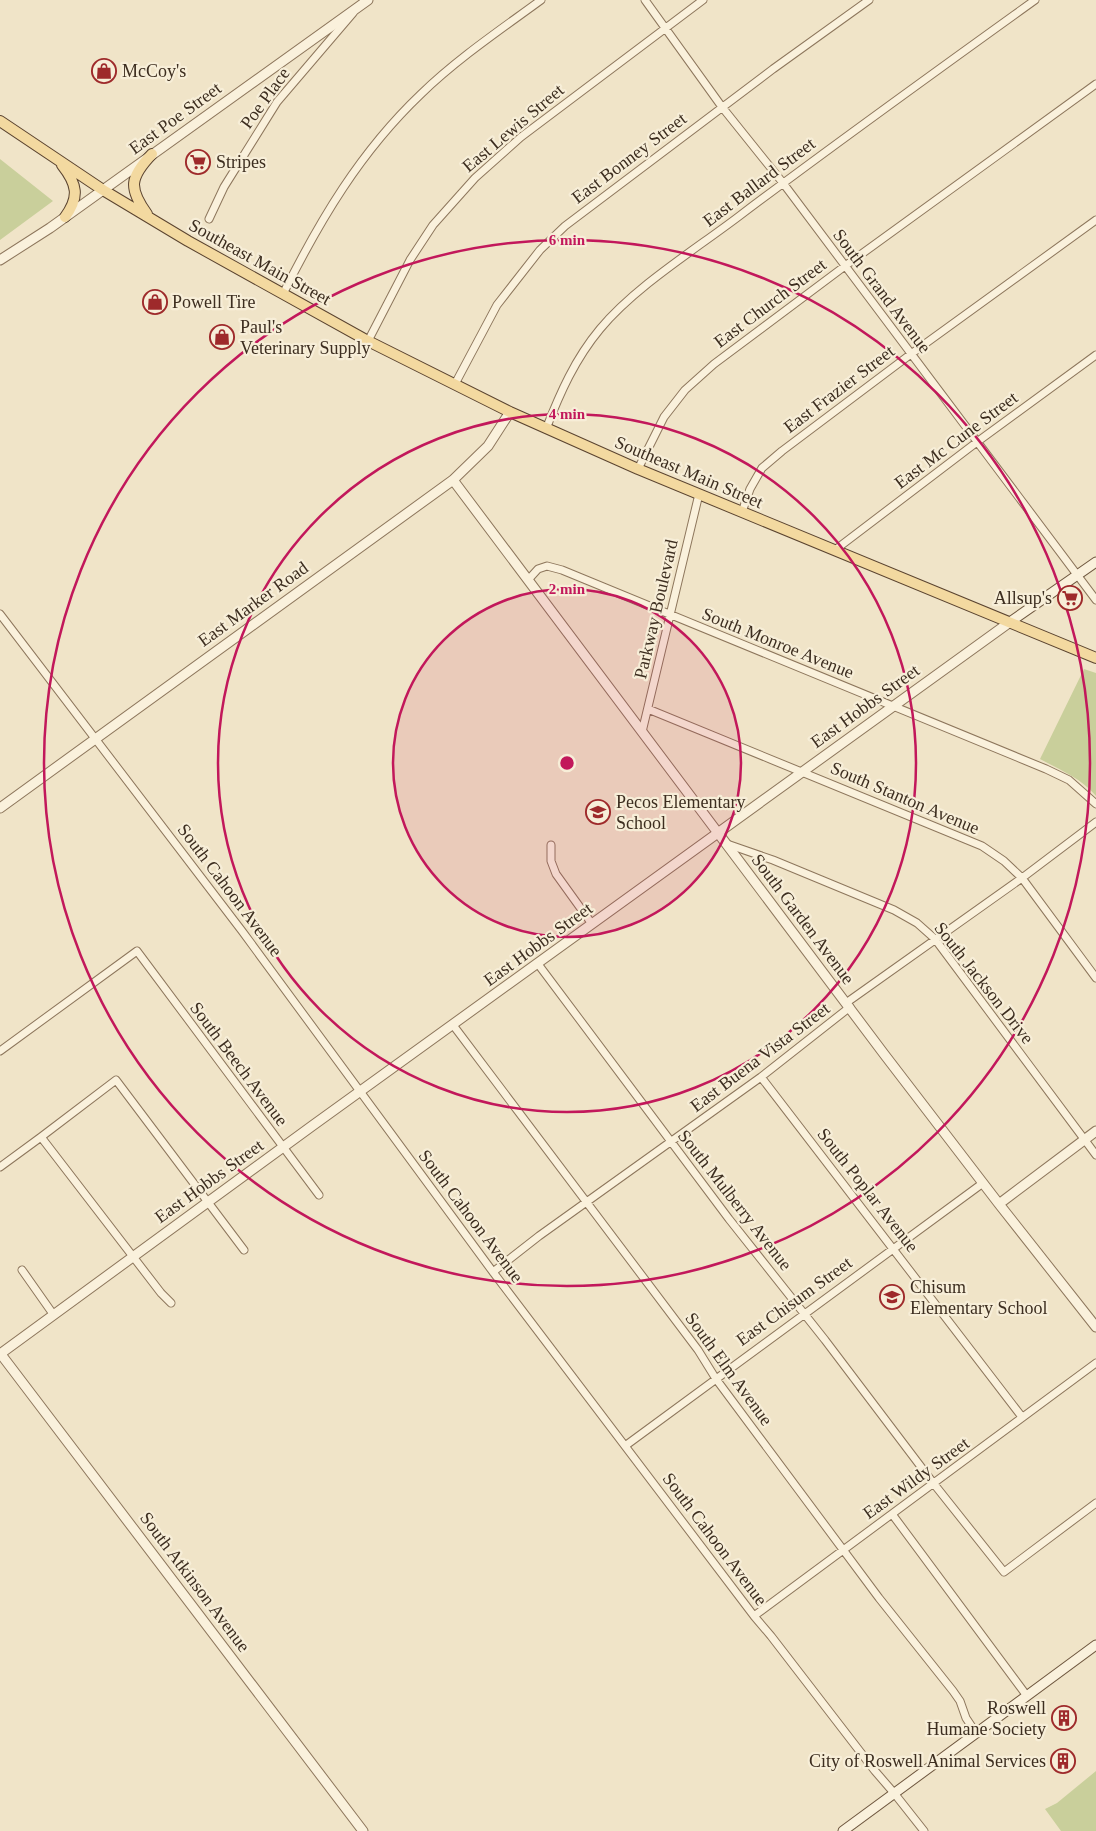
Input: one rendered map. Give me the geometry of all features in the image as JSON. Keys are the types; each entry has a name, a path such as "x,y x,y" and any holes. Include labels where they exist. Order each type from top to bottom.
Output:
{"main road":[{"name":"Southeast Main Street","path":"0,121 103,190 282,294 510,412 638,469 1096,658"},
{"path":"151,219 139,203 133,187 138,171 152,154"},
{"path":"59,160 72,180 75,192 73,205 65,217"}],"street":[{"path":"282,294 323,218 359,164 384,133 421,94 445,73 541,0"},
{"name":"South Grand Avenue","path":"645,0 722,107 845,266 1096,600"},
{"name":"East Lewis Street","path":"368,340 410,260 433,225 475,178 526,132 703,0"},
{"name":"East Bonney Street","path":"455,384 497,305 540,250 565,226 722,107 869,0"},
{"name":"East Ballard Street","path":"546,429 558,397 578,359 600,329 621,307 782,183 1035,0"},
{"name":"East Poe Street","path":"0,260 65,217 364,3"},
{"name":"Poe Place","path":"209,219 224,187 277,102 364,3"},
{"name":"East Church Street","path":"638,469 664,417 685,390 714,364 845,266 1096,84"},
{"name":"East Frazier Street","path":"742,512 750,489 762,468 782,451 911,354 1096,220"},
{"name":"East Mc Cune Street","path":"835,550 977,442 1096,356"},
{"name":"East Marker Road","path":"0,808 94,738 453,480 488,446 510,412"},
{"name":"South Garden Avenue","path":"453,480 983,1183 1096,1327"},
{"name":"Parkway Boulevard","path":"642,732 651,710 670,615 699,494"},
{"name":"East Hobbs Street","path":"0,1354 802,771 1096,562"},
{"name":"South Monroe Avenue","path":"528,580 538,569 547,566 1046,769 1069,780 1096,804"},
{"name":"South Cahoon Avenue","path":"0,614 213,894 494,1272 754,1616 924,1831"},
{"name":"South Stanton Avenue","path":"651,710 982,846 1004,861 1022,878 1096,978"},
{"name":"East Buena Vista Street","path":"494,1272 532,1241 762,1077 848,1005 1096,822"},
{"name":"South Jackson Drive","path":"726,844 773,860 894,910 917,923 935,939 1096,1155"},
{"path":"551,845 551,861 556,874 592,924"},
{"name":"South Beech Avenue","path":"0,1051 137,951 318,1195"},
{"name":"South Mulberry Avenue","path":"538,964 671,1142 1004,1572 1096,1503"},
{"name":"South Elm Avenue","path":"453,1025 698,1350 716,1379 843,1550 953,1691 960,1701 966,1718 976,1733"},
{"name":"South Poplar Avenue","path":"762,1077 1022,1417"},
{"path":"0,1167 42,1138 116,1080 244,1250"},
{"path":"999,1204 1096,1130"},
{"path":"42,1138 161,1293 172,1303"},
{"name":"East Chisum Street","path":"625,1446 983,1183"},
{"path":"22,1270 53,1314"},
{"name":"South Atkinson Avenue","path":"0,1354 363,1831"},
{"name":"East Wildy Street","path":"754,1616 1096,1362"},
{"path":"892,1514 1027,1696"},
{"path":"843,1831 1096,1645"}],"green space":[{"path":"0,159 53,201 0,240"},
{"path":"1084,669 1096,673 1096,796 1077,779 1040,759"},
{"path":"1096,1771 1096,1831 1061,1831 1045,1809 1057,1803"}],"place":[{"name":"McCoy's","path":"104,71"},
{"name":"Stripes","path":"198,162"},
{"name":"Powell Tire","path":"155,302"},
{"name":"Paul's Veterinary Supply","path":"222,337"},
{"name":"Allsup's","path":"1070,598"},
{"name":"Pecos Elementary School","path":"598,812"},
{"name":"Chisum Elementary School","path":"892,1297"},
{"name":"Roswell Humane Society","path":"1064,1718"},
{"name":"City of Roswell Animal Services","path":"1063,1761"}]}
